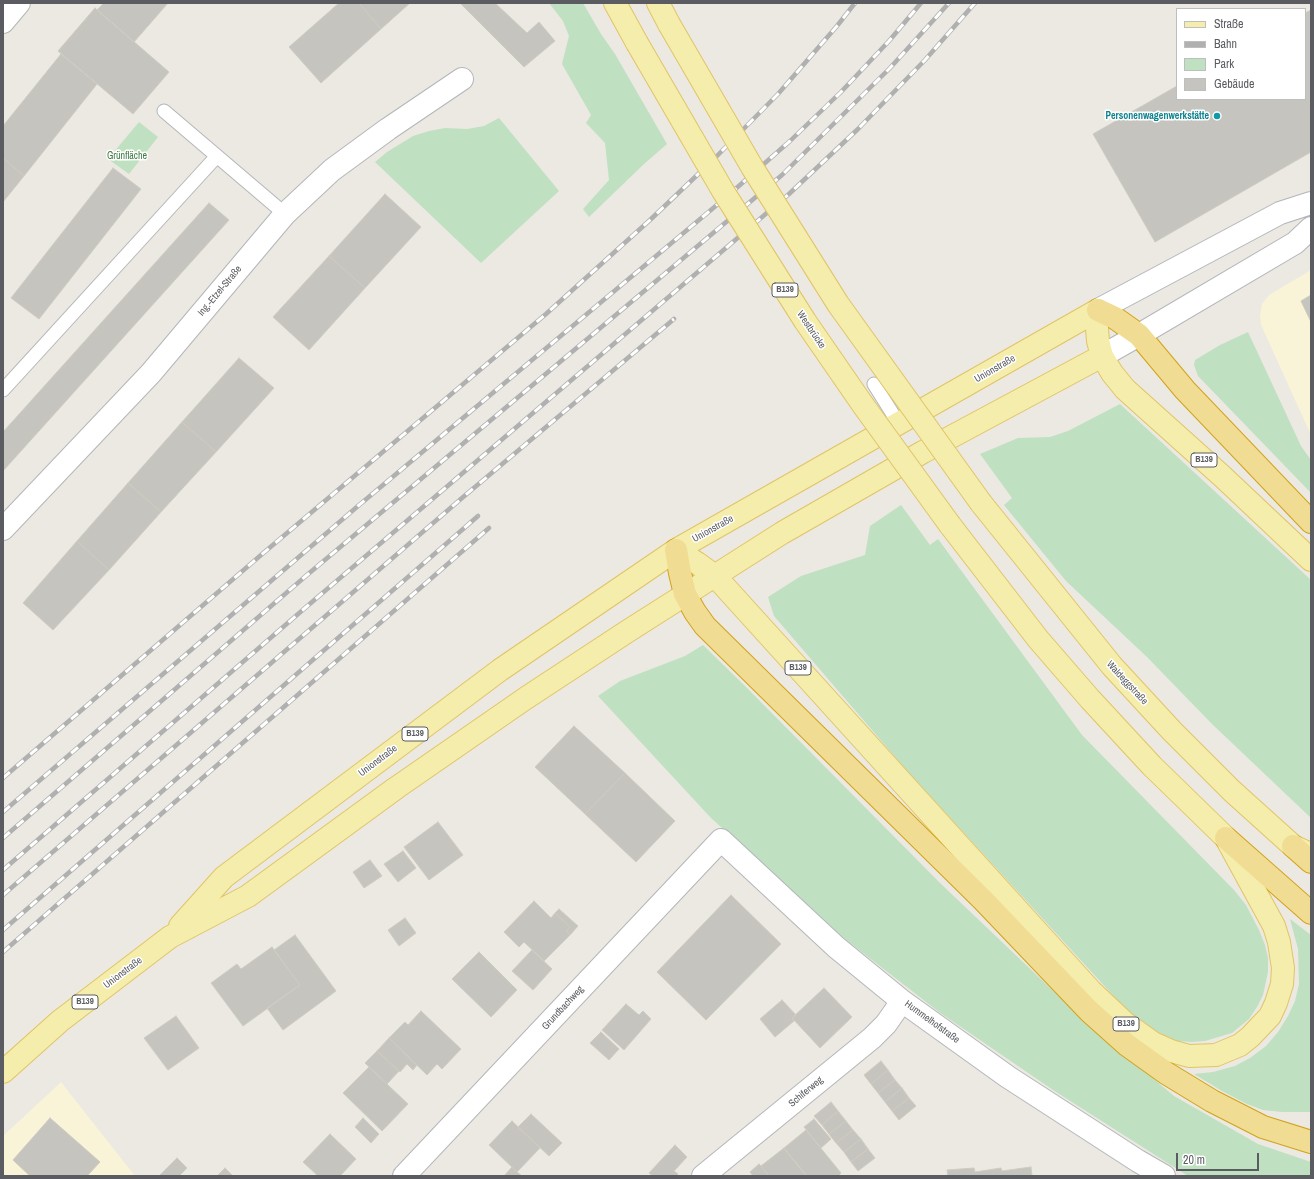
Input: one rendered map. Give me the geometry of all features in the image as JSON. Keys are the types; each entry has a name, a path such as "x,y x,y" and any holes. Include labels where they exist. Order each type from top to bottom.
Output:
{"highway":[{"path":"1098,310 1115,318 1139,335 1185,390 1311,522"},
{"path":"676,550 685,594 705,626 978,894 1088,1011 1127,1045 1166,1073 1212,1101 1263,1127 1311,1142"},
{"path":"1226,838 1311,913"},
{"path":"1302,850 1311,862"}],"main road":[{"name":"Westbrücke","path":"615,3 723,191 805,322 950,525 1038,639 1090,699 1152,766 1226,838"},
{"name":"Waldeggstraße","path":"658,3 752,167 838,304 981,503 1112,666 1172,731 1227,785 1302,850"},
{"name":"B139","path":"1098,310 1098,341 1102,356 1112,373 1125,389 1223,477 1311,560"},
{"name":"Unionstraße","path":"170,937 224,877 500,670 676,550 1098,310"},
{"name":"Unionstraße","path":"3,1072 60,1021 170,937 248,896 396,788 526,698 685,594 782,533 916,456 1102,356"},
{"name":"B139","path":"676,550 715,576 1091,991 1125,1023 1153,1043 1171,1051 1189,1056 1216,1055 1235,1047 1250,1037 1270,1016 1282,984 1282,955 1274,926 1226,838"}],"street":[{"path":"3,22 19,3"},
{"name":"Ing.-Etzel-Straße","path":"3,529 151,374 285,214 332,170 388,129 462,79"},
{"name":"Unionstraße","path":"1098,310 1280,213 1311,204"},
{"name":"Unionstraße","path":"1102,356 1295,243 1311,228"},
{"name":"Hummelhofstraße","path":"721,840 836,947 902,1001 1008,1077 1164,1176"},
{"name":"Grundbachweg","path":"404,1176 721,840"},
{"name":"Schiferweg","path":"703,1176 872,1038 886,1024 902,1001"}],"lane":[{"path":"164,111 285,214"},
{"path":"3,390 216,156"},
{"path":"874,384 899,424"}],"shaded area":[{"path":"1311,270 1311,435 1261,325 1260,315 1262,304 1269,295"},
{"path":"61,1082 135,1176 3,1176 3,1136"}],"green space":[{"path":"549,3 583,3 601,34 615,54 667,144 589,217 583,209 609,180 605,143 586,123 591,115 562,64 569,36 563,21"},
{"path":"499,118 559,191 481,263 375,162 387,152 413,136 445,128 467,129 484,126"},
{"name":"Grünfläche","path":"139,122 158,137 129,174 108,159"},
{"path":"1248,332 1301,446 1311,460 1311,493 1198,376 1194,365 1195,360 1220,345"},
{"path":"1120,404 1311,580 1311,818 1212,724 1147,657 1066,581 1004,505 1012,498 980,454 1018,438 1050,437 1068,431"},
{"path":"901,505 930,545 938,539 1082,735 1234,890 1246,905 1265,945 1268,958 1268,972 1263,995 1257,1007 1249,1019 1232,1033 1205,1041 1177,1041 1151,1029 1131,1015 908,772 774,616 768,597 801,576 865,555 870,526"},
{"path":"703,645 940,883 1087,1023 1174,1096 1258,1144 1311,1162 1311,1176 1188,1176 1053,1090 939,1012 845,939 711,818 598,696 620,681 685,656"},
{"path":"1290,919 1311,935 1311,1112 1282,1112 1263,1110 1247,1104 1222,1091 1194,1074 1213,1072 1235,1066 1250,1058 1266,1046 1278,1032 1288,1016 1295,1001 1299,984 1298,949"}],"building":[{"path":"104,3 168,3 134,42 97,10"},
{"path":"339,3 359,3 381,29 321,83 289,47"},
{"path":"359,3 410,3 381,29"},
{"path":"460,3 495,3 527,33 539,22 555,41 524,67"},
{"path":"95,8 169,72 133,114 58,51"},
{"name":"Personenwagenwerkstätte","path":"1311,10 1311,152 1155,242 1093,134 1176,87 1176,100 1306,100 1306,12"},
{"path":"61,54 97,84 24,176 3,158 3,126"},
{"path":"3,158 24,176 3,202"},
{"path":"113,168 141,189 39,319 11,298"},
{"path":"385,194 421,227 365,288 329,256"},
{"path":"209,203 229,220 3,471 3,432"},
{"path":"329,256 365,288 309,350 273,317"},
{"path":"1311,295 1311,322 1301,301"},
{"path":"239,358 274,388 216,452 182,422"},
{"path":"182,422 216,452 161,512 128,483"},
{"path":"128,483 161,512 109,570 77,541"},
{"path":"77,541 109,570 53,630 23,603"},
{"path":"574,726 625,773 585,814 535,767"},
{"path":"625,773 675,821 636,862 585,814"},
{"path":"438,822 463,855 429,880 404,847"},
{"path":"403,851 416,868 398,882 384,864"},
{"path":"370,860 382,876 364,888 353,872"},
{"path":"731,895 781,944 706,1020 657,972"},
{"path":"534,901 551,918 555,913 570,927 566,931 570,935 544,961 524,942 519,947 504,932"},
{"path":"559,909 578,926 570,935 566,931 570,927 555,913"},
{"path":"405,918 416,933 399,946 388,930"},
{"path":"295,935 336,991 283,1030 267,1008 300,985 274,950"},
{"path":"272,947 300,985 243,1026 211,983 237,964 241,969"},
{"path":"532,950 552,969 533,990 512,971"},
{"path":"479,952 517,990 491,1017 452,979"},
{"path":"824,988 852,1017 820,1048 792,1018"},
{"path":"782,1000 796,1015 792,1018 794,1021 775,1037 760,1019"},
{"path":"626,1004 639,1015 643,1011 651,1019 624,1050 602,1030"},
{"path":"421,1011 461,1049 442,1069 437,1064 427,1075 389,1038 405,1022 408,1025"},
{"path":"176,1016 199,1048 168,1070 144,1038"},
{"path":"601,1032 619,1049 609,1060 590,1043"},
{"path":"389,1038 417,1065 413,1070 407,1064 400,1072 377,1051"},
{"path":"377,1051 399,1071 387,1084 365,1063"},
{"path":"881,1061 888,1070 871,1084 864,1075"},
{"path":"369,1067 408,1104 382,1131 343,1093"},
{"path":"888,1070 895,1080 878,1093 871,1084"},
{"path":"895,1080 902,1088 885,1102 878,1093"},
{"path":"902,1088 909,1098 892,1111 885,1102"},
{"path":"909,1098 916,1106 899,1120 892,1111"},
{"path":"831,1102 838,1111 822,1125 814,1116"},
{"path":"838,1111 846,1121 829,1134 822,1125"},
{"path":"531,1114 562,1143 549,1156 518,1127"},
{"path":"50,1118 100,1162 87,1176 30,1176 13,1160"},
{"path":"363,1118 379,1134 371,1143 355,1127"},
{"path":"814,1119 831,1139 821,1148 804,1127"},
{"path":"512,1121 540,1148 517,1172 489,1145"},
{"path":"846,1121 853,1130 836,1143 829,1134"},
{"path":"806,1130 841,1173 838,1176 807,1176 784,1148"},
{"path":"853,1130 861,1139 844,1152 836,1143"},
{"path":"330,1134 356,1159 340,1176 318,1176 303,1162"},
{"path":"861,1139 868,1149 851,1162 844,1152"},
{"path":"675,1145 687,1157 674,1171 678,1174 676,1176 653,1176 649,1173"},
{"path":"784,1148 807,1176 769,1176 761,1166"},
{"path":"868,1149 875,1158 858,1171 851,1162"},
{"path":"177,1158 187,1168 179,1176 159,1176"},
{"path":"759,1164 769,1176 753,1176 750,1172"},
{"path":"512,1167 517,1172 522,1176 504,1176"},
{"path":"1031,1167 1032,1176 948,1176 947,1170 974,1168 975,1172 1001,1168 1002,1171"},
{"path":"225,1168 233,1176 217,1176"}],"railway":[{"path":"3,778 261,555 546,314 650,220 713,160 778,94 855,3"},
{"path":"3,812 358,506 724,199 790,141 841,92 889,41 921,3"},
{"path":"3,838 307,575 782,175 890,68 949,3"},
{"path":"3,870 305,608 789,194 858,129 925,60 975,3"},
{"path":"3,895 462,498 674,319"},
{"path":"3,930 478,516"},
{"path":"3,952 489,528"}],"place":[{"name":"Personenwagenwerkstätte","path":"1217,116"}]}
